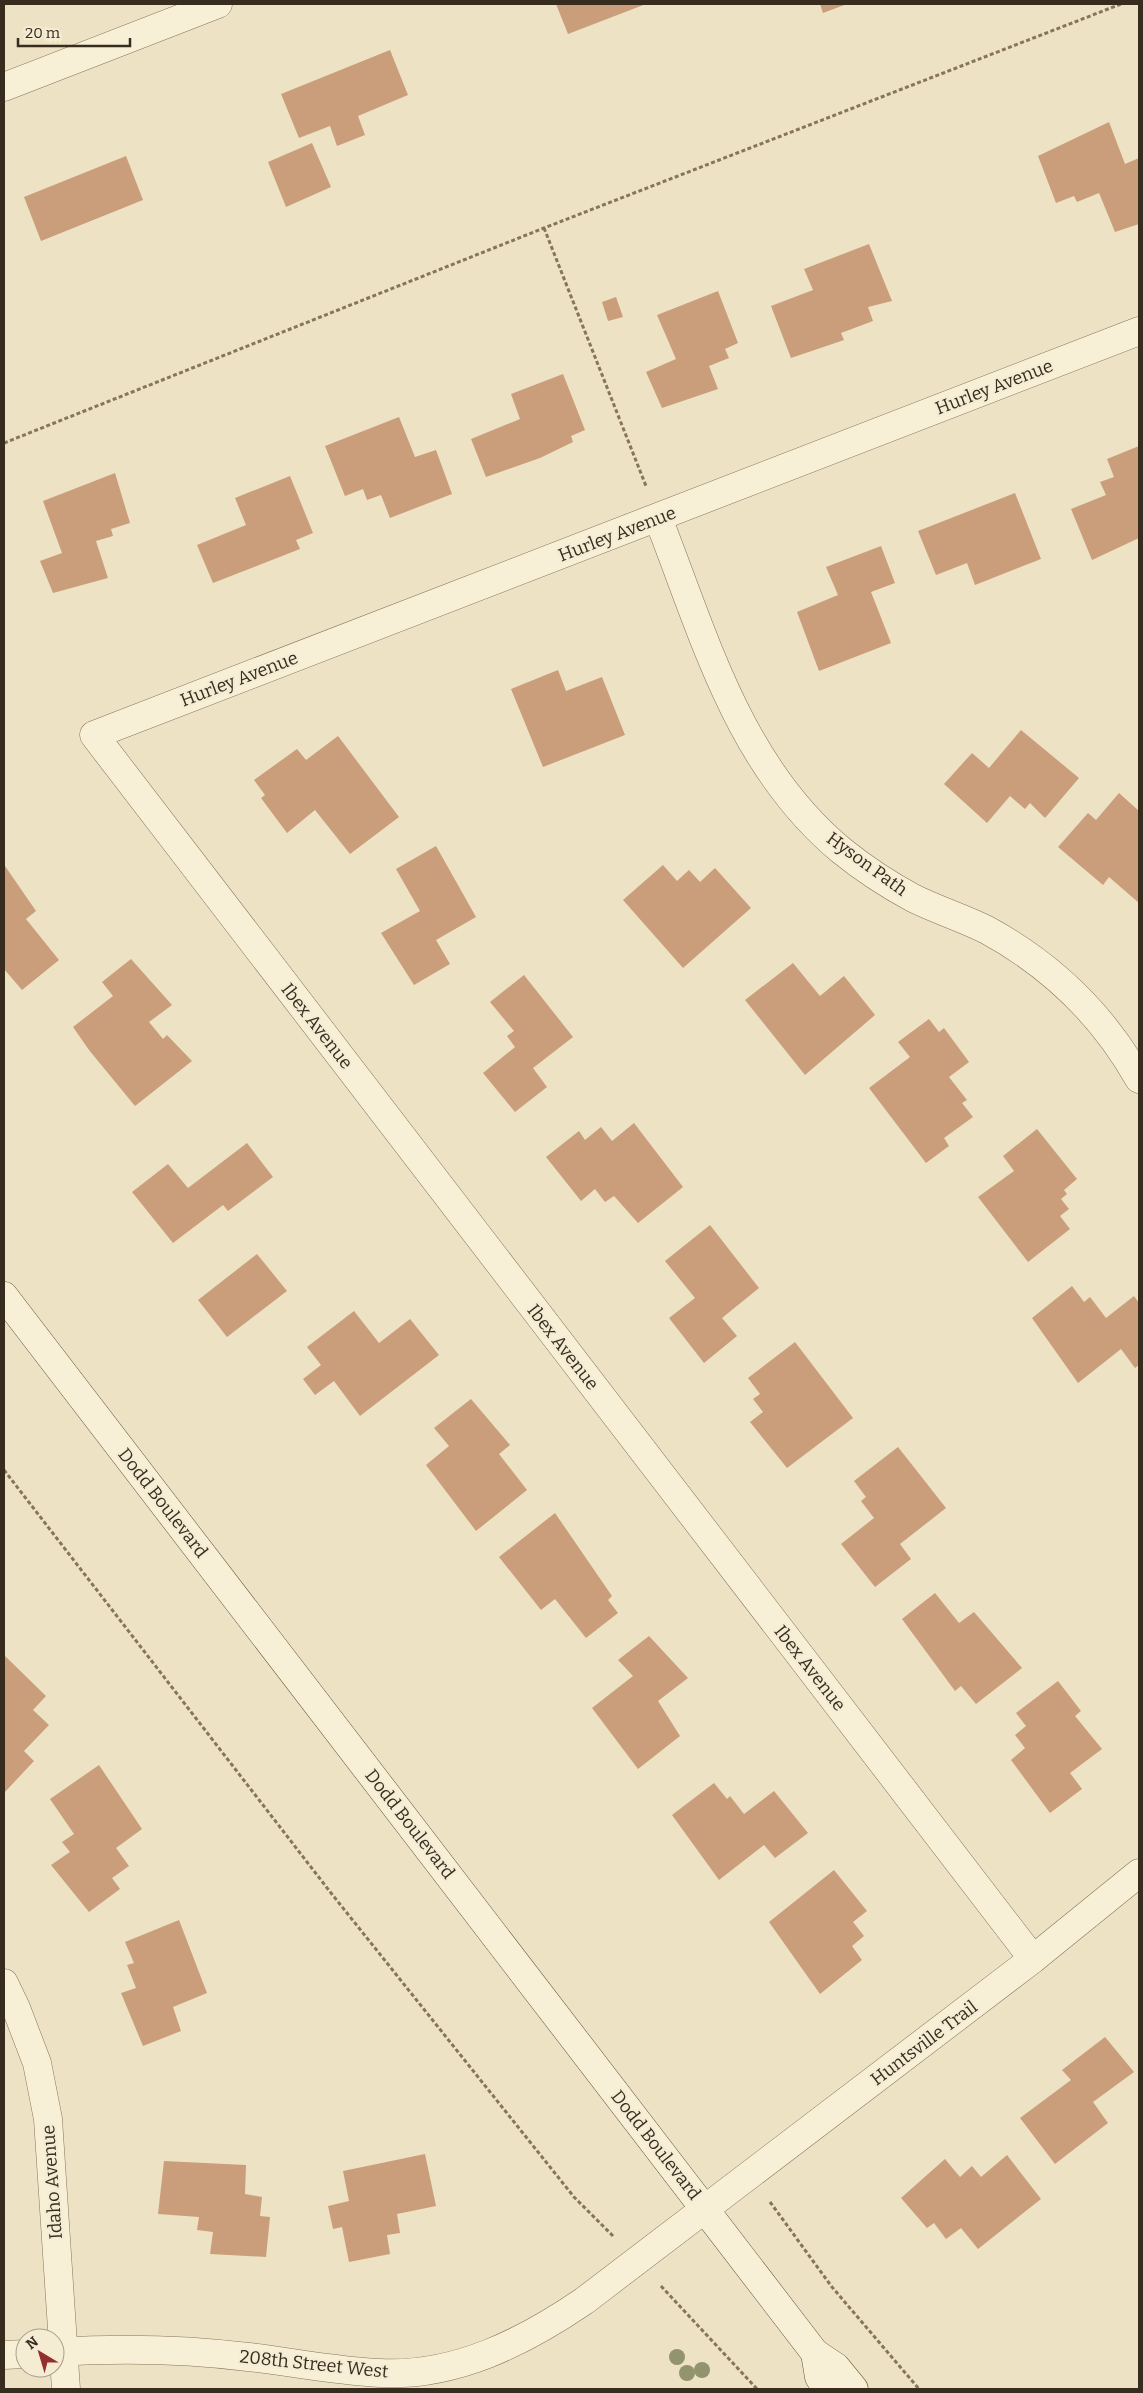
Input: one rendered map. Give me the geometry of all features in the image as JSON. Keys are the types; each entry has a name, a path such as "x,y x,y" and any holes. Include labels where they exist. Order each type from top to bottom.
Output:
{"street":[{"path":"4,87 218,4"},
{"name":"Hurley Avenue","path":"94,735 1139,330"},
{"name":"Hyson Path","path":"658,518 739,721 762,761 785,793 809,820 842,851 876,875 912,897 985,929 1017,948 1050,972 1080,999 1106,1028 1139,1079"},
{"name":"Ibex Avenue","path":"94,735 1033,1959"},
{"name":"Dodd Boulevard","path":"4,1296 815,2353 836,2367 854,2389"},
{"name":"Huntsville Trail","path":"706,2209 1033,1959 1139,1873"},
{"name":"Idaho Avenue","path":"4,1983 16,2008 37,2063 48,2119 58,2328"},
{"name":"208th Street West","path":"65,2352 126,2349 188,2351 249,2357 345,2371 382,2373 418,2371 455,2364 490,2354 522,2339 584,2301 706,2209"},
{"name":"Dodd Boulevard","path":"815,2353 819,2377 827,2389"}],"path":[{"path":"4,443 544,228 1122,4"},
{"path":"544,228 658,518"},
{"path":"4,1470 331,1893 567,2189 637,2260 757,2389"},
{"path":"750,2175 832,2287 919,2389"}],"building":[{"path":"556,4 646,4 568,34"},
{"path":"820,4 847,4 823,13"},
{"path":"390,50 408,95 358,116 365,135 337,146 330,126 299,138 281,94"},
{"path":"1109,122 1125,164 1139,158 1139,224 1115,232 1099,193 1077,202 1074,196 1056,203 1038,156"},
{"path":"312,143 331,187 286,207 268,162"},
{"path":"126,156 143,200 41,241 24,197"},
{"path":"869,244 892,301 868,307 873,321 841,333 844,340 791,358 771,306 813,290 804,269"},
{"path":"718,291 738,343 725,349 729,358 709,366 718,389 662,408 646,372 676,359 657,315"},
{"path":"616,297 623,317 608,321 602,302"},
{"path":"563,374 585,430 571,436 573,442 540,458 486,477 471,439 520,419 511,394"},
{"path":"399,417 415,457 436,450 452,494 390,518 381,495 367,500 363,489 345,496 325,446"},
{"path":"1139,446 1139,538 1092,560 1071,509 1106,495 1100,482 1114,477 1107,459"},
{"path":"115,473 130,523 111,529 113,536 96,541 108,578 53,593 40,561 62,553 43,501"},
{"path":"290,476 313,533 296,540 300,549 213,583 197,545 246,525 235,498"},
{"path":"1015,493 1041,559 975,585 967,563 936,575 918,531"},
{"path":"881,546 895,583 871,592 891,643 819,671 797,612 838,595 826,567"},
{"path":"558,670 566,691 602,677 625,735 543,767 511,689"},
{"path":"1021,730 1079,778 1045,818 1030,803 1025,809 1010,796 987,823 944,784 972,753 989,768"},
{"path":"338,736 399,817 350,854 315,810 287,833 261,798 265,795 254,780 297,749 306,760"},
{"path":"1119,793 1139,811 1139,903 1109,877 1103,885 1058,847 1088,813 1096,820"},
{"path":"436,846 476,917 436,940 450,964 414,985 381,933 420,911 396,869"},
{"path":"663,865 677,881 689,870 700,882 715,868 751,908 683,968 623,900"},
{"path":"5,866 36,911 26,919 59,960 22,990 4,969"},
{"path":"131,959 172,1005 149,1022 163,1039 167,1035 192,1061 135,1106 89,1050 73,1027 113,996 102,982"},
{"path":"793,963 820,996 844,976 875,1015 805,1075 745,1000"},
{"path":"524,975 573,1037 533,1068 547,1087 515,1112 483,1073 515,1047 507,1036 514,1031 490,1002"},
{"path":"929,1019 939,1032 944,1028 969,1062 949,1077 967,1100 962,1103 973,1117 944,1138 949,1146 926,1163 869,1088 910,1057 898,1042"},
{"path":"634,1123 683,1187 638,1223 614,1196 605,1202 595,1189 581,1201 546,1157 579,1131 585,1140 601,1127 612,1141"},
{"path":"1037,1129 1077,1179 1064,1190 1067,1194 1061,1199 1069,1209 1060,1216 1070,1229 1028,1262 978,1197 1014,1171 1003,1156"},
{"path":"247,1143 273,1177 228,1211 223,1205 173,1243 132,1192 168,1164 188,1188"},
{"path":"710,1225 759,1288 722,1318 737,1336 704,1363 669,1318 695,1298 665,1261"},
{"path":"257,1254 287,1291 227,1337 198,1300"},
{"path":"1072,1286 1084,1302 1090,1297 1106,1318 1134,1296 1139,1303 1139,1365 1135,1368 1121,1349 1078,1383 1032,1318"},
{"path":"354,1311 379,1343 410,1319 439,1355 360,1416 334,1381 315,1395 303,1379 321,1365 307,1347"},
{"path":"795,1342 853,1418 787,1468 750,1422 763,1412 753,1399 760,1394 748,1378"},
{"path":"471,1399 510,1445 499,1454 527,1490 476,1531 426,1465 449,1446 434,1428"},
{"path":"898,1447 946,1508 900,1544 911,1559 875,1587 841,1544 874,1518 861,1501 866,1497 854,1481"},
{"path":"555,1513 612,1596 608,1600 618,1613 586,1638 555,1599 541,1610 499,1557"},
{"path":"935,1593 959,1623 974,1612 1022,1668 976,1704 961,1686 955,1691 902,1619"},
{"path":"649,1636 688,1678 658,1701 680,1736 638,1769 592,1708 633,1676 618,1660"},
{"path":"4,1655 46,1696 33,1710 49,1725 24,1751 34,1761 4,1793"},
{"path":"1058,1681 1081,1711 1075,1716 1102,1749 1070,1773 1082,1789 1050,1813 1011,1760 1025,1748 1015,1735 1026,1726 1016,1713"},
{"path":"99,1765 142,1829 116,1848 129,1866 112,1878 120,1889 89,1912 51,1865 70,1852 62,1842 74,1834 50,1799"},
{"path":"714,1783 727,1799 730,1796 744,1814 774,1791 808,1833 775,1858 764,1845 719,1880 672,1815"},
{"path":"834,1870 867,1911 853,1922 864,1936 852,1946 862,1960 820,1994 769,1922"},
{"path":"179,1920 207,1993 173,2007 181,2031 143,2046 121,1993 136,1988 127,1965 134,1963 125,1942"},
{"path":"1105,2037 1134,2072 1093,2102 1108,2123 1055,2164 1020,2118 1071,2080 1062,2070"},
{"path":"425,2154 436,2206 397,2214 400,2233 387,2235 390,2254 349,2262 342,2227 333,2229 328,2206 349,2201 343,2171"},
{"path":"1007,2155 1041,2199 978,2249 961,2228 946,2239 934,2223 927,2228 901,2198 945,2159 960,2177 972,2166 981,2177"},
{"path":"164,2161 246,2165 245,2194 262,2197 260,2216 270,2217 266,2257 210,2254 213,2232 197,2230 199,2217 158,2214"}]}
